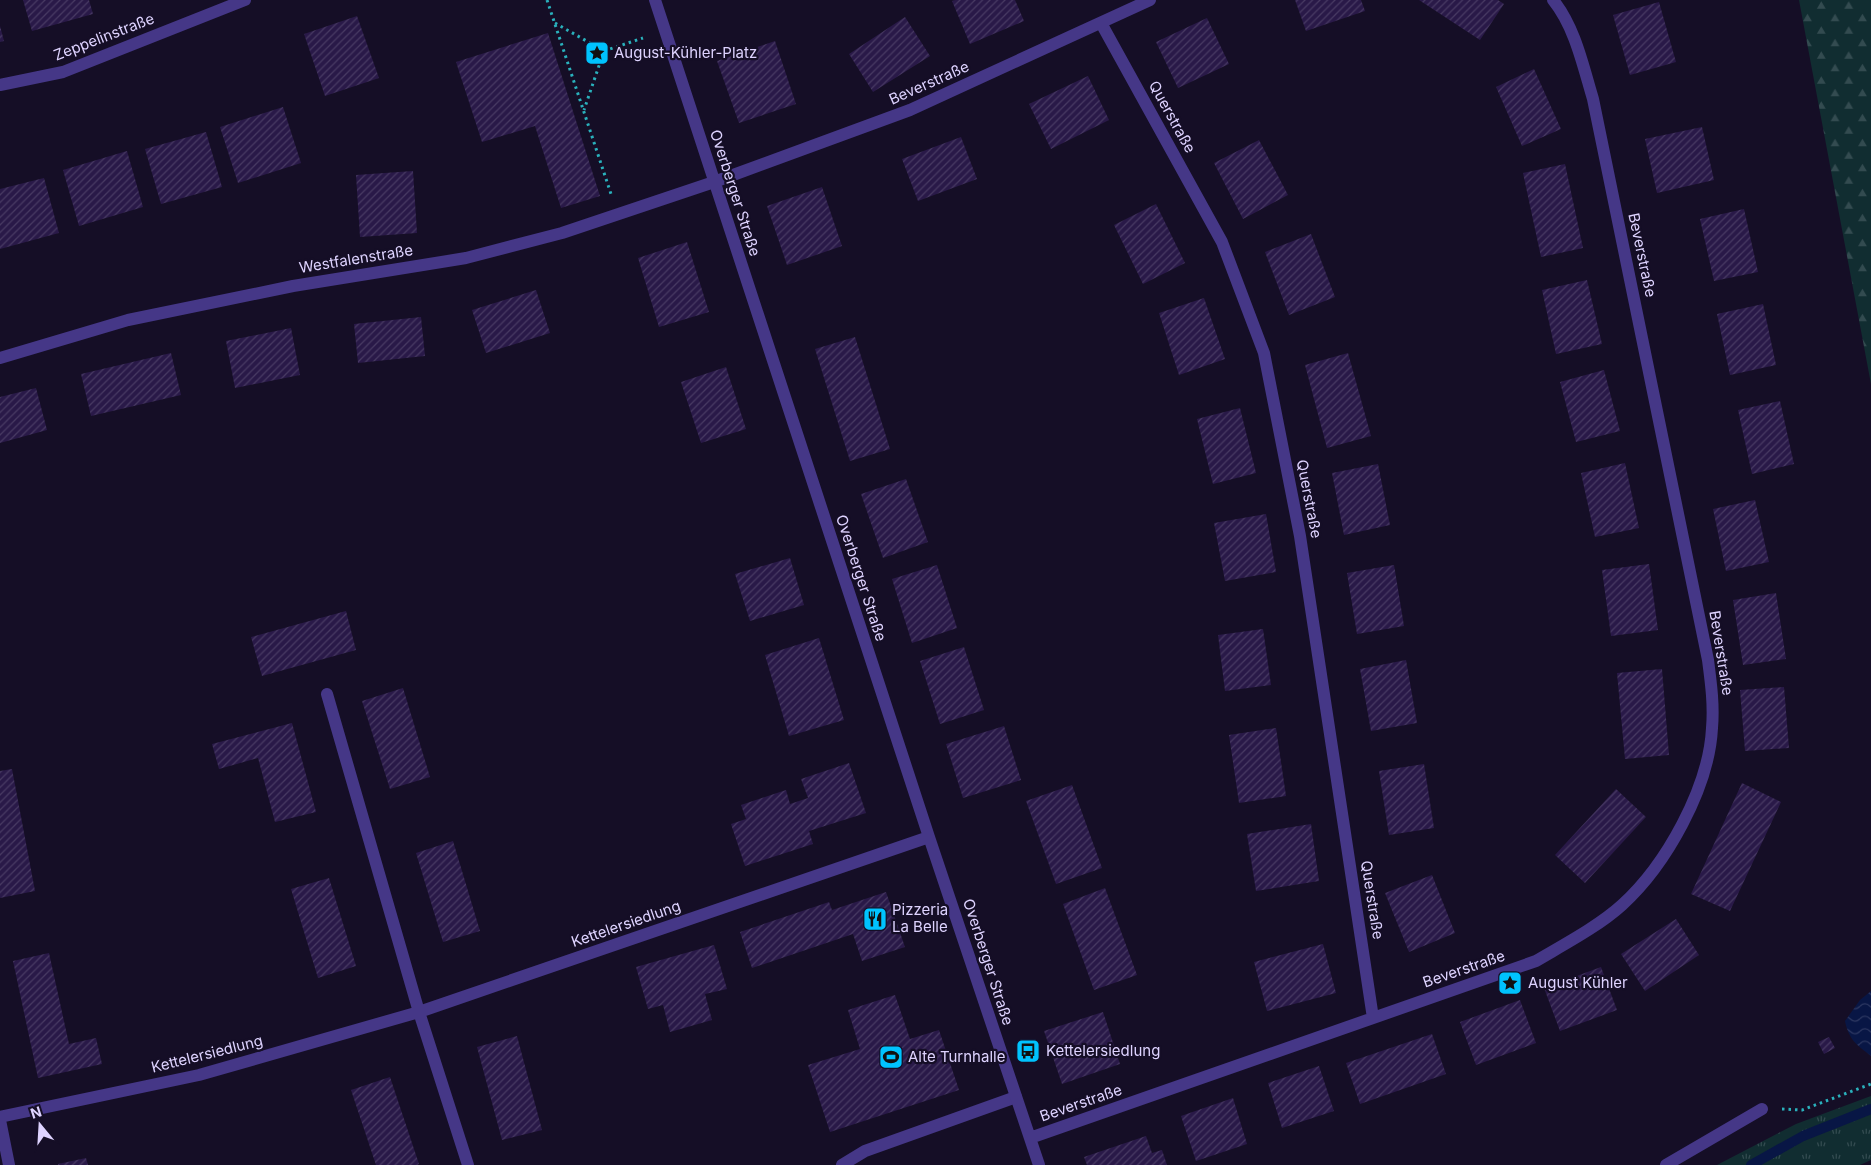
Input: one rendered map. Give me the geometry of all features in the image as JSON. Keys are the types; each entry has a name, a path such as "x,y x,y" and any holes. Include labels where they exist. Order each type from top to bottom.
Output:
{"street":[{"name":"Zeppelinstraße","path":"0,85 63,72 245,0"},
{"name":"Overberger Straße","path":"655,0 929,837 1039,1165"},
{"name":"Beverstraße","path":"714,182 910,110 1150,0"},
{"name":"Beverstraße","path":"1030,1138 1536,961 1581,935 1622,905 1660,862 1686,819 1705,771 1712,730 1712,694 1708,660 1593,99 1577,46 1553,0"},
{"name":"Querstraße","path":"1101,22 1222,242 1264,353 1300,536 1374,1018"},
{"name":"Westfalenstraße","path":"0,358 128,320 293,286 466,258 562,233 714,182"},
{"path":"327,694 419,1012 468,1165"},
{"name":"Kettelersiedlung","path":"9,1165 0,1119 199,1075 419,1012 929,837"},
{"path":"842,1165 865,1151 1016,1097"},
{"path":"1666,1165 1762,1109"}],"path":[{"path":"547,0 617,214"},
{"path":"555,23 604,51 641,39"},
{"path":"584,111 604,51"},
{"path":"1762,1109 1802,1110 1871,1084"}],"green space":[{"path":"1799,0 1871,0 1871,384"},
{"path":"1871,1096 1871,1160 1860,1165 1717,1165 1796,1124"}],"water":[{"path":"1871,991 1871,1056 1854,1041 1845,1021 1860,1000"}],"building":[{"path":"23,0 89,0 93,14 32,31"},
{"path":"1015,0 1024,21 970,44 952,1"},
{"path":"1295,0 1361,0 1365,11 1306,31"},
{"path":"1419,0 1498,0 1504,4 1480,40"},
{"path":"1659,2 1676,62 1630,75 1613,15"},
{"path":"357,16 379,78 325,96 304,34"},
{"path":"905,17 930,56 873,92 849,54"},
{"path":"1207,18 1229,64 1178,88 1156,42"},
{"path":"0,26 4,41 0,42"},
{"path":"548,33 600,196 561,208 535,126 482,142 456,62"},
{"path":"775,41 796,104 739,123 717,61"},
{"path":"1534,69 1561,129 1522,146 1496,87"},
{"path":"1088,76 1109,120 1051,149 1029,104"},
{"path":"283,107 301,163 238,183 220,127"},
{"path":"1702,127 1714,180 1657,193 1645,139"},
{"path":"206,132 222,187 161,204 145,149"},
{"path":"961,137 977,179 918,201 902,159"},
{"path":"1259,140 1288,195 1243,219 1214,163"},
{"path":"127,151 143,207 79,226 63,170"},
{"path":"1565,164 1583,248 1541,257 1523,173"},
{"path":"413,171 417,233 360,237 356,175"},
{"path":"44,178 59,233 0,249 0,189"},
{"path":"822,187 842,246 787,265 767,206"},
{"path":"1156,204 1185,263 1143,284 1114,225"},
{"path":"1744,209 1758,272 1714,281 1700,219"},
{"path":"1311,234 1335,297 1289,315 1265,252"},
{"path":"687,242 709,312 659,327 638,258"},
{"path":"1587,280 1602,344 1556,354 1542,290"},
{"path":"536,290 550,333 486,353 472,310"},
{"path":"1204,298 1225,359 1179,375 1159,313"},
{"path":"1763,304 1776,365 1730,375 1717,314"},
{"path":"421,317 425,356 358,363 354,324"},
{"path":"291,328 300,375 235,388 226,341"},
{"path":"855,337 890,449 850,461 815,349"},
{"path":"171,353 181,395 91,416 81,374"},
{"path":"1348,353 1371,436 1327,448 1305,365"},
{"path":"726,367 746,429 701,443 681,382"},
{"path":"1604,370 1620,431 1576,442 1560,382"},
{"path":"36,388 47,430 0,443 0,397"},
{"path":"1780,401 1794,464 1752,474 1738,410"},
{"path":"1240,408 1256,473 1213,484 1197,419"},
{"path":"1625,463 1639,528 1595,537 1581,473"},
{"path":"1378,464 1390,525 1344,535 1332,473"},
{"path":"906,479 928,542 883,558 861,494"},
{"path":"1755,500 1769,562 1726,571 1713,509"},
{"path":"1266,514 1276,572 1225,581 1214,523"},
{"path":"790,558 804,605 750,621 735,574"},
{"path":"1649,564 1658,630 1611,636 1602,570"},
{"path":"937,565 957,628 912,643 892,579"},
{"path":"1394,565 1404,626 1357,634 1347,573"},
{"path":"1776,593 1786,659 1743,665 1733,600"},
{"path":"346,611 356,650 262,676 251,637"},
{"path":"1263,629 1271,685 1225,691 1218,635"},
{"path":"819,638 844,720 789,736 765,655"},
{"path":"964,647 984,710 940,724 920,661"},
{"path":"1406,660 1417,723 1371,731 1360,669"},
{"path":"1662,669 1669,755 1625,759 1617,673"},
{"path":"1784,687 1789,748 1745,751 1740,690"},
{"path":"403,688 430,777 390,789 362,701"},
{"path":"292,723 316,812 275,822 258,758 219,769 212,744"},
{"path":"1004,726 1021,780 963,798 946,744"},
{"path":"1276,728 1286,796 1239,803 1229,735"},
{"path":"849,763 866,813 809,831 813,844 745,866 731,824 746,819 741,805 786,790 790,804 808,798 801,779"},
{"path":"1424,764 1434,828 1389,835 1379,771"},
{"path":"12,769 35,891 0,898 0,771"},
{"path":"1742,783 1781,802 1730,911 1691,894"},
{"path":"1072,785 1102,868 1056,884 1026,801"},
{"path":"1616,789 1646,817 1585,883 1555,855"},
{"path":"1311,824 1319,881 1256,891 1247,834"},
{"path":"453,841 480,931 443,942 416,853"},
{"path":"1432,875 1455,933 1409,952 1385,893"},
{"path":"329,878 356,966 318,978 291,889"},
{"path":"1105,888 1137,975 1094,990 1063,904"},
{"path":"886,892 905,947 862,961 853,934 752,968 740,932 829,902 832,910"},
{"path":"1676,919 1699,955 1645,991 1621,954"},
{"path":"1323,944 1336,993 1267,1011 1254,962"},
{"path":"714,945 727,989 705,994 712,1020 670,1032 663,1005 648,1009 636,967"},
{"path":"49,953 69,1044 96,1038 102,1064 38,1078 13,961"},
{"path":"1601,967 1617,1010 1560,1031 1544,988"},
{"name":"Alte Turnhalle","path":"895,995 910,1039 939,1030 959,1090 830,1132 808,1065 860,1049 848,1010"},
{"path":"1520,1000 1536,1043 1476,1065 1460,1022"},
{"path":"1103,1012 1120,1064 1062,1084 1044,1031"},
{"path":"1432,1034 1446,1074 1360,1104 1346,1063"},
{"path":"517,1036 542,1130 502,1140 477,1047"},
{"path":"1829,1037 1835,1048 1824,1054 1818,1042"},
{"path":"1319,1066 1334,1111 1282,1128 1268,1083"},
{"path":"390,1077 419,1164 417,1165 376,1165 351,1090"},
{"path":"1233,1098 1247,1144 1196,1161 1181,1116"},
{"path":"1146,1136 1152,1153 1162,1150 1167,1165 1087,1165 1084,1157"},
{"path":"86,1158 88,1165 58,1165 58,1164"}],"waterway":[{"path":"1751,1165 1803,1136 1871,1109"}],"place":[{"name":"August-Kühler-Platz","path":"597,53"},
{"name":"Pizzeria La Belle","path":"875,919"},
{"name":"August Kühler","path":"1510,983"},
{"name":"Kettelersiedlung","path":"1028,1051"},
{"name":"Alte Turnhalle","path":"891,1057"}]}
